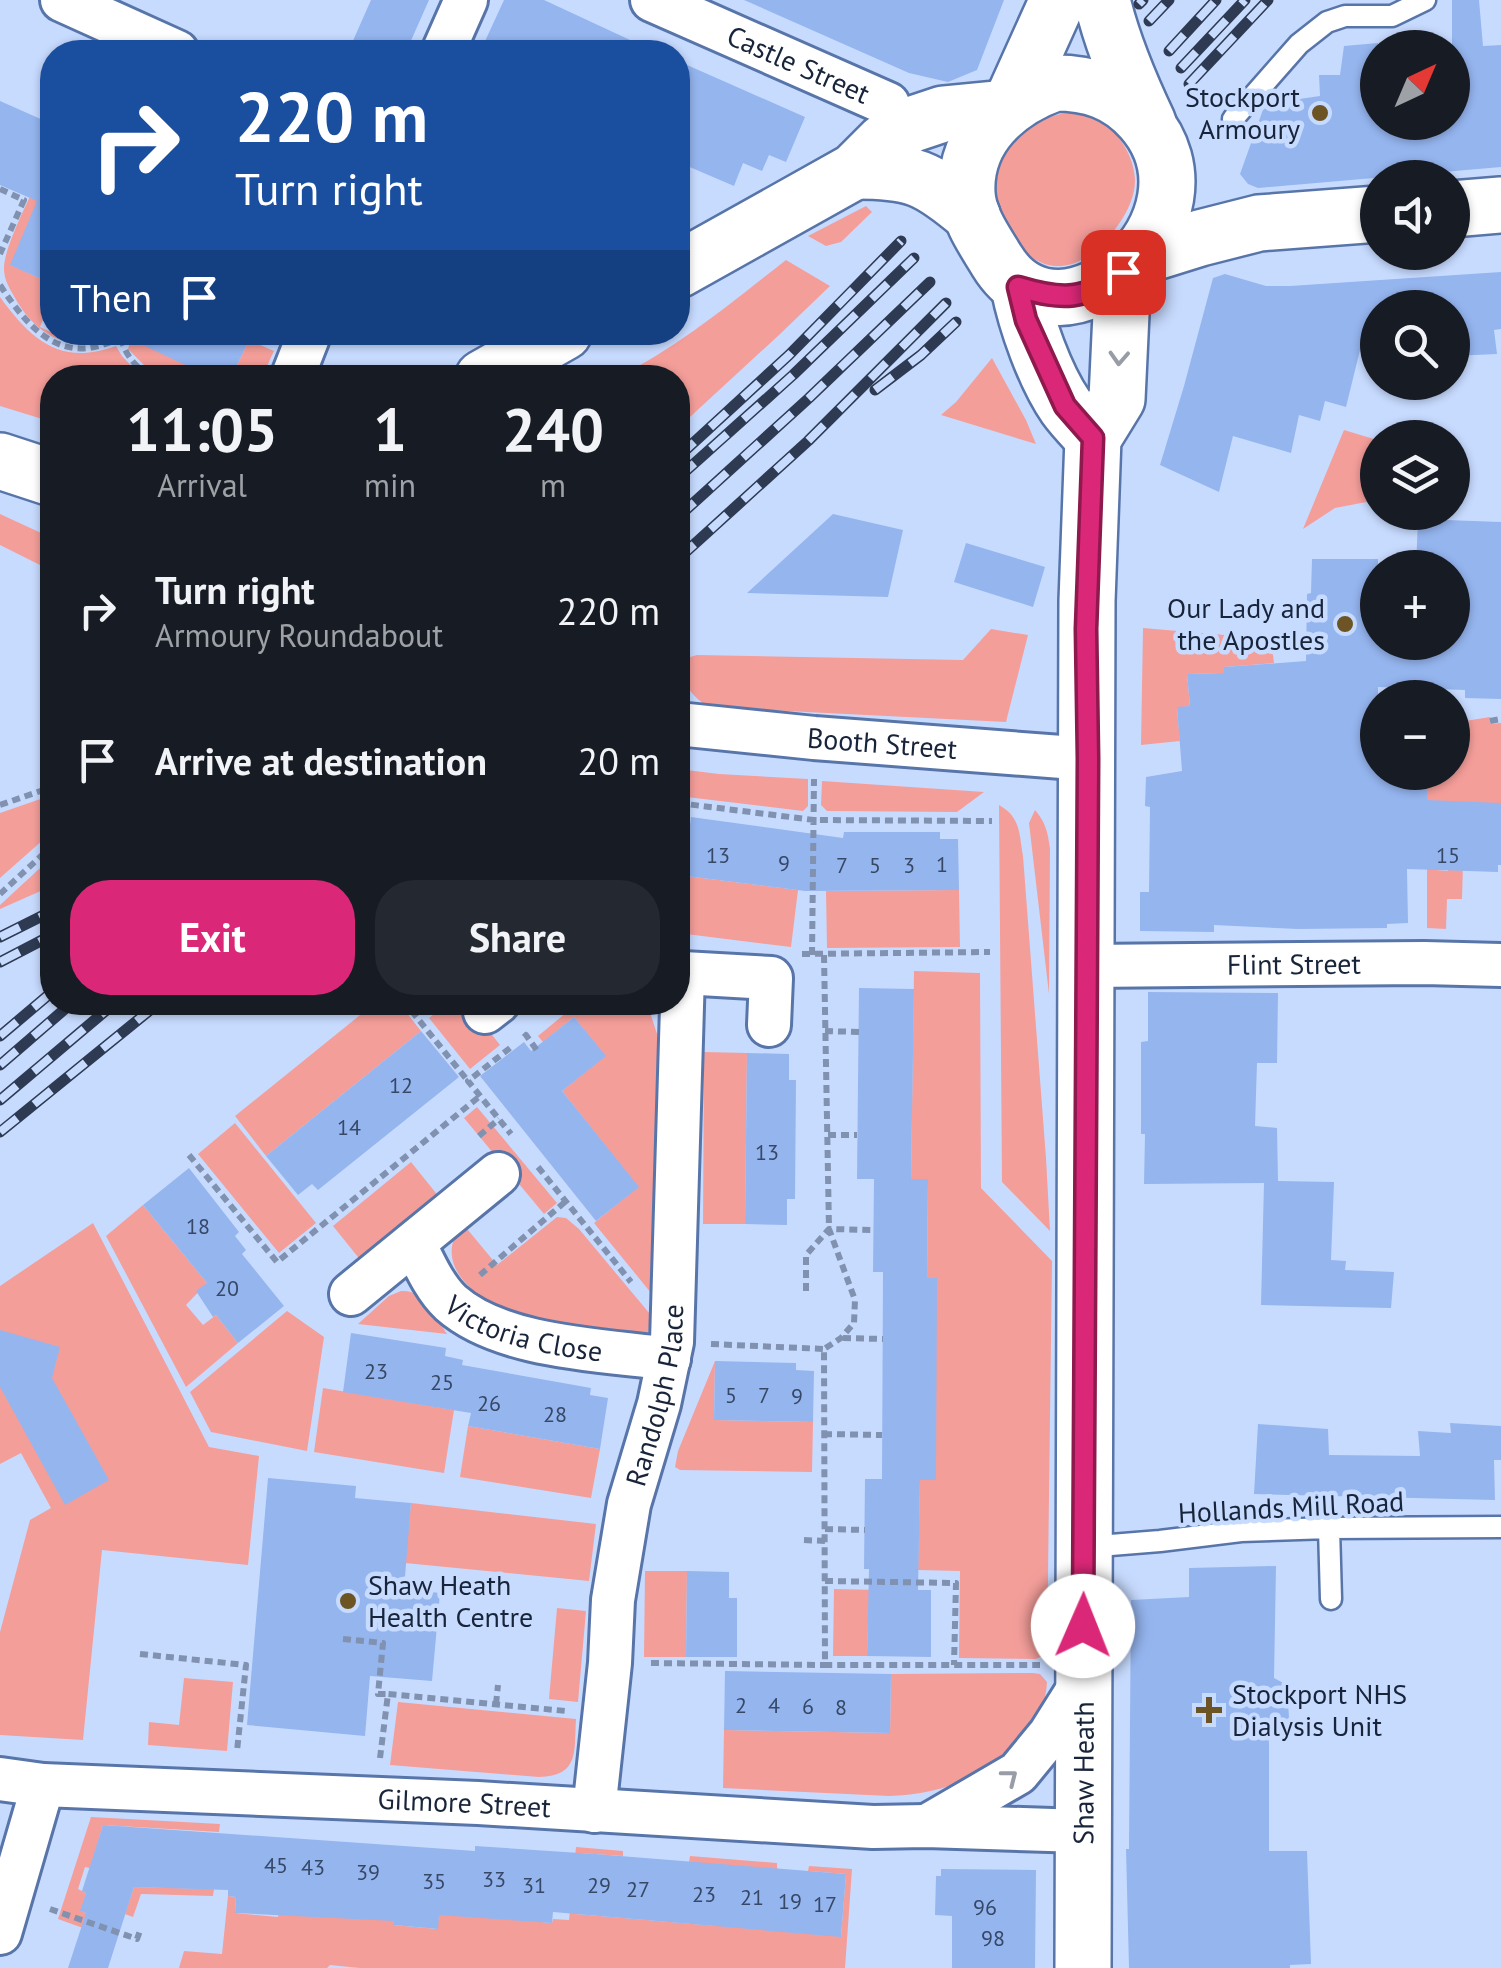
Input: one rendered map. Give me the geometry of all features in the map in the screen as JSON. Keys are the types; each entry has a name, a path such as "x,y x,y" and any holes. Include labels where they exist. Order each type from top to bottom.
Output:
{"main road":[{"path":"1058,0 1008,106 977,144 968,168 966,194 979,232 1018,287 1026,320 1058,393 1093,438"},
{"path":"1018,287 1048,296 1081,295 1100,288 1131,264 1154,234 1166,204 1168,178 1157,140 1129,83 1102,0"},
{"path":"690,263 854,171 884,142 910,125 943,114 1008,106 1055,83 1082,83 1108,91 1133,109 1208,196 1260,223"},
{"path":"854,171 888,171 917,177 944,191 972,214"},
{"path":"1470,208 1501,205"},
{"path":"1131,264 1200,238 1260,223 1360,215"},
{"name":"Shaw Heath","path":"1083,1968 1086,629 1093,438 1117,399 1131,264"},
{"path":"506,365 541,345"},
{"path":"0,461 40,474"}],"street":[{"path":"62,0 150,40"},
{"path":"448,40 466,0"},
{"name":"Castle Street","path":"652,0 888,104"},
{"name":"Booth Street","path":"690,725 1088,759"},
{"name":"Flint Street","path":"1086,966 1501,965"},
{"name":"Randolph Place","path":"690,973 771,978 770,1025"},
{"name":"Randolph Place","path":"594,1811 613,1600 629,1504 659,1404 671,1345 679,1015"},
{"path":"351,1294 517,1160"},
{"name":"Victoria Close","path":"414,1243 449,1301 475,1320 531,1340 671,1345"},
{"name":"Gilmore Street","path":"926,1826 1018,1773 1050,1734 1082,1674"},
{"name":"Gilmore Street","path":"0,1779 43,1785 873,1827 1082,1831"},
{"path":"6,1915 43,1785"}],"lane":[{"path":"1233,118 1299,44 1328,22 1345,16 1392,16 1425,0"},
{"name":"Hollands Mill Road","path":"1084,1547 1240,1531 1501,1527"},
{"path":"1330,1528 1331,1599"}],"path":[{"path":"0,189 24,200 0,254"},
{"path":"0,285 22,316 40,332"},
{"path":"58,345 104,345"},
{"path":"1490,720 1501,719"},
{"path":"812,955 814,738"},
{"path":"0,805 40,791"},
{"path":"690,804 814,820 992,821"},
{"path":"0,894 40,857"},
{"path":"793,953 990,952"},
{"path":"414,1015 480,1096 517,1160 566,1201 671,1345 824,1349 854,1323 855,1300 830,1230 824,955"},
{"path":"825,1031 859,1032"},
{"path":"468,1081 526,1035 538,1052"},
{"path":"189,1155 277,1262 480,1096"},
{"path":"828,1135 857,1135"},
{"path":"449,1301 566,1201"},
{"path":"806,1291 806,1256 830,1230 873,1230"},
{"path":"841,1338 883,1339"},
{"path":"824,1349 825,1665"},
{"path":"824,1434 882,1435"},
{"path":"824,1529 864,1530"},
{"path":"804,1540 825,1541"},
{"path":"825,1581 956,1583 954,1665"},
{"path":"343,1640 383,1643 378,1694 604,1714"},
{"path":"140,1654 246,1665 233,1792"},
{"path":"610,1662 954,1665 1082,1674"},
{"path":"496,1704 498,1686"},
{"path":"376,1799 388,1694"},
{"path":"6,1915 136,1940 140,1928"}],"shaded area":[{"path":"1073,112 1096,119 1116,134 1130,156 1134,189 1126,213 1105,241 1078,262 1052,266 1027,254 1006,228 995,202 994,178 1005,153 1024,133 1050,117"},
{"path":"36,183 40,185 40,250 11,265 40,278 40,328 24,312 5,277 12,238"},
{"path":"866,206 872,212 841,242 826,246 808,236"},
{"path":"786,260 830,286 690,417 690,365 641,365 672,345 690,345 690,333"},
{"path":"0,297 40,340 40,345 79,353 116,346 131,365 40,365 40,418 0,406"},
{"path":"129,345 161,345 194,365 144,365 128,349"},
{"path":"247,345 274,351 268,365 237,365"},
{"path":"992,358 1026,420 1036,444 941,415"},
{"path":"1344,430 1360,435 1360,503 1335,508 1303,529"},
{"path":"0,514 40,532 40,565 0,545"},
{"path":"1143,628 1271,639 1274,663 1224,667 1224,673 1187,674 1190,706 1177,708 1180,741 1141,745"},
{"path":"991,629 1028,635 1006,722 708,707 690,690 690,657 697,655 963,660"},
{"path":"1490,717 1490,724 1501,723 1501,803 1436,870 1448,871 1449,863 1463,864 1462,899 1447,899 1446,929 1427,928 1427,790 1470,790 1470,720"},
{"path":"690,770 808,779 808,806 803,811 690,797"},
{"path":"822,781 984,792 957,812 827,811 821,805"},
{"path":"40,799 40,843 0,878 0,813"},
{"path":"999,805 1015,821 1023,856 1050,1231 1002,1182"},
{"path":"1035,810 1046,828 1050,849 1049,994 1029,823"},
{"path":"40,868 40,891 0,909"},
{"path":"690,876 798,890 791,947 690,934"},
{"path":"959,890 960,947 827,948 826,891"},
{"path":"914,971 980,973 981,1188 1052,1261 1047,1654 1036,1659 959,1658 960,1571 918,1570 920,1480 937,1278 927,1278 928,1180 911,1179"},
{"path":"360,1015 408,1015 421,1031 266,1156 235,1116"},
{"path":"476,1015 500,1045 470,1069 429,1018"},
{"path":"563,1015 651,1015 658,1037 660,1304 594,1223 638,1187 562,1091 605,1056 574,1017 543,1042 538,1036"},
{"path":"704,1052 747,1053 745,1224 703,1224"},
{"path":"477,1107 557,1203 544,1214 464,1118"},
{"path":"235,1123 316,1223 279,1253 198,1154"},
{"path":"411,1162 440,1198 362,1262 333,1226"},
{"path":"143,1205 207,1283 186,1305 203,1325 216,1315 238,1343 186,1387 106,1236"},
{"path":"557,1217 566,1218 579,1229 650,1314 648,1336 544,1324 514,1316 482,1297 457,1272 452,1257 453,1241 463,1224 497,1265"},
{"path":"93,1223 209,1447 259,1456 248,1565 102,1550 83,1740 0,1735 0,1632 30,1520 51,1508 21,1453 0,1464 0,1286"},
{"path":"401,1291 423,1299 447,1334 358,1324 389,1296"},
{"path":"287,1311 324,1337 307,1451 211,1432 190,1392"},
{"path":"715,1361 714,1420 813,1422 812,1472 675,1467"},
{"path":"323,1388 454,1410 444,1473 314,1452"},
{"path":"468,1426 600,1449 591,1498 460,1477"},
{"path":"411,1503 596,1524 589,1581 405,1563"},
{"path":"645,1571 687,1571 686,1657 644,1657"},
{"path":"834,1589 881,1590 868,1623 867,1656 833,1656"},
{"path":"557,1608 586,1611 578,1702 549,1699"},
{"path":"1033,1673 1047,1682 1045,1696 1018,1745 994,1765 951,1785 889,1796 723,1788 724,1730 890,1733 891,1674"},
{"path":"184,1678 233,1682 227,1751 148,1745 149,1722 179,1725"},
{"path":"398,1702 576,1719 572,1760 562,1772 539,1777 390,1765"},
{"path":"91,1817 220,1824 219,1832 103,1825 90,1868 85,1867 78,1889 86,1893 81,1911 99,1918 94,1932 58,1919"},
{"path":"576,1847 623,1851 623,1856 580,1853 576,1914 717,1926 689,1862 690,1856 777,1863 777,1868 841,1937 846,1874 808,1871 809,1866 852,1869 845,1968 179,1968 184,1951 222,1954 228,1896 236,1897 235,1913 278,1917 280,1901 395,1909 394,1925 437,1929 439,1913 552,1923 553,1919 569,1920"},
{"path":"134,1887 214,1889 213,1896 141,1894 133,1917 125,1914"}],"building":[{"path":"371,0 429,0 411,40 353,40"},
{"path":"504,0 544,0 630,40 486,40"},
{"path":"744,0 1004,0 977,70 948,82 909,73"},
{"name":"Stockport Armoury","path":"1452,0 1479,0 1483,46 1501,45 1501,167 1470,170 1470,160 1360,160 1360,179 1258,188 1240,174 1265,104 1320,96 1319,75 1340,75 1344,46 1360,45 1360,140 1470,140 1470,30 1452,30"},
{"path":"690,66 805,117 786,162 769,155 762,171 743,163 734,186 690,167"},
{"path":"0,101 40,119 40,279 10,265 37,201 0,185"},
{"path":"1501,272 1501,329 1494,330 1497,354 1470,355 1470,290 1360,290 1360,350 1346,407 1325,401 1320,421 1299,415 1291,453 1233,436 1219,492 1160,465 1213,278 1225,274 1266,286"},
{"path":"143,345 247,345 237,365 185,365"},
{"path":"833,514 903,530 888,597 747,593"},
{"path":"1470,521 1501,522 1501,699 1470,698 1470,680 1360,680 1360,790 1427,790 1427,800 1501,803 1498,872 1407,869 1408,923 1387,924 1387,928 1214,925 1214,932 1140,931 1140,892 1149,892 1150,807 1145,806 1146,777 1182,771 1177,707 1190,706 1187,674 1224,673 1224,667 1306,661 1312,559 1360,559 1360,660 1470,660 1470,550 1417,550 1418,530 1470,530"},
{"path":"966,543 1045,567 1033,607 954,582"},
{"path":"691,817 843,838 844,832 940,832 940,839 958,839 959,890 805,891 690,877"},
{"path":"859,988 914,989 911,1179 928,1179 927,1278 937,1278 936,1480 920,1480 918,1590 931,1590 931,1657 867,1656 865,1479 882,1479 883,1272 873,1272 874,1179 857,1179"},
{"path":"1148,992 1278,993 1277,1063 1257,1063 1255,1126 1277,1128 1278,1181 1334,1182 1331,1260 1346,1261 1345,1270 1394,1272 1391,1308 1261,1305 1264,1183 1144,1184 1141,1042 1148,1041"},
{"path":"574,1017 606,1056 562,1091 639,1187 596,1221 480,1076 524,1042 531,1051"},
{"path":"421,1031 459,1077 318,1190 312,1184 298,1195 266,1156"},
{"path":"747,1053 789,1054 789,1080 796,1080 795,1199 787,1199 787,1225 745,1224"},
{"path":"189,1168 239,1232 235,1236 246,1250 242,1254 284,1306 238,1343 216,1315 213,1317 196,1291 207,1283 143,1205"},
{"path":"0,1330 60,1347 52,1378 109,1480 65,1505 0,1387"},
{"path":"351,1333 446,1348 445,1356 463,1360 462,1365 591,1388 590,1395 608,1398 600,1449 468,1426 471,1413 343,1392"},
{"path":"715,1361 796,1363 796,1370 814,1371 813,1422 714,1420"},
{"path":"1450,1423 1501,1426 1501,1460 1494,1460 1495,1500 1254,1494 1258,1424 1328,1429 1329,1455 1420,1456 1418,1431 1451,1433"},
{"name":"Shaw Heath Health Centre","path":"268,1478 356,1486 355,1498 411,1503 404,1589 440,1593 432,1681 370,1676 365,1736 247,1725"},
{"name":"Stockport NHS Dialysis Unit","path":"1276,1566 1274,1678 1287,1685 1290,1735 1269,1736 1269,1851 1307,1851 1311,1964 1290,1968 1129,1968 1126,1849 1131,1600 1189,1597 1189,1568"},
{"path":"687,1571 729,1572 729,1598 737,1598 737,1657 686,1657"},
{"path":"725,1671 891,1674 890,1733 724,1730"},
{"path":"103,1825 475,1851 475,1846 846,1874 841,1937 553,1912 552,1923 439,1915 438,1929 394,1925 394,1921 235,1913 236,1897 228,1896 228,1890 134,1887 108,1968 68,1968 86,1913 80,1911 86,1893 82,1891"},
{"path":"941,1869 1036,1870 1035,1968 952,1968 952,1916 935,1915 936,1876 941,1876"}],"railway":[{"path":"1139,4 1143,0"},
{"path":"1149,21 1169,0"},
{"path":"1169,51 1216,0"},
{"path":"1181,68 1245,0"},
{"path":"1189,84 1268,0"},
{"path":"690,446 789,355 901,241"},
{"path":"690,467 914,258"},
{"path":"690,506 930,282"},
{"path":"690,548 808,441 946,303"},
{"path":"875,390 956,322"},
{"path":"0,937 40,917"},
{"path":"0,962 40,941"},
{"path":"0,1036 40,1002"},
{"path":"0,1065 58,1015"},
{"path":"0,1100 101,1015"},
{"path":"0,1132 144,1015"}],"place":[{"name":"Stockport Armoury","path":"1320,113"},
{"name":"Our Lady and the Apostles","path":"1345,624"},
{"name":"Shaw Heath Health Centre","path":"348,1601"},
{"name":"Stockport NHS Dialysis Unit","path":"1209,1710"}],"route":[{"path":"1083,1626 1086,629 1093,438 1065,406 1026,320 1018,287 1048,296 1081,295 1123,272"}]}
